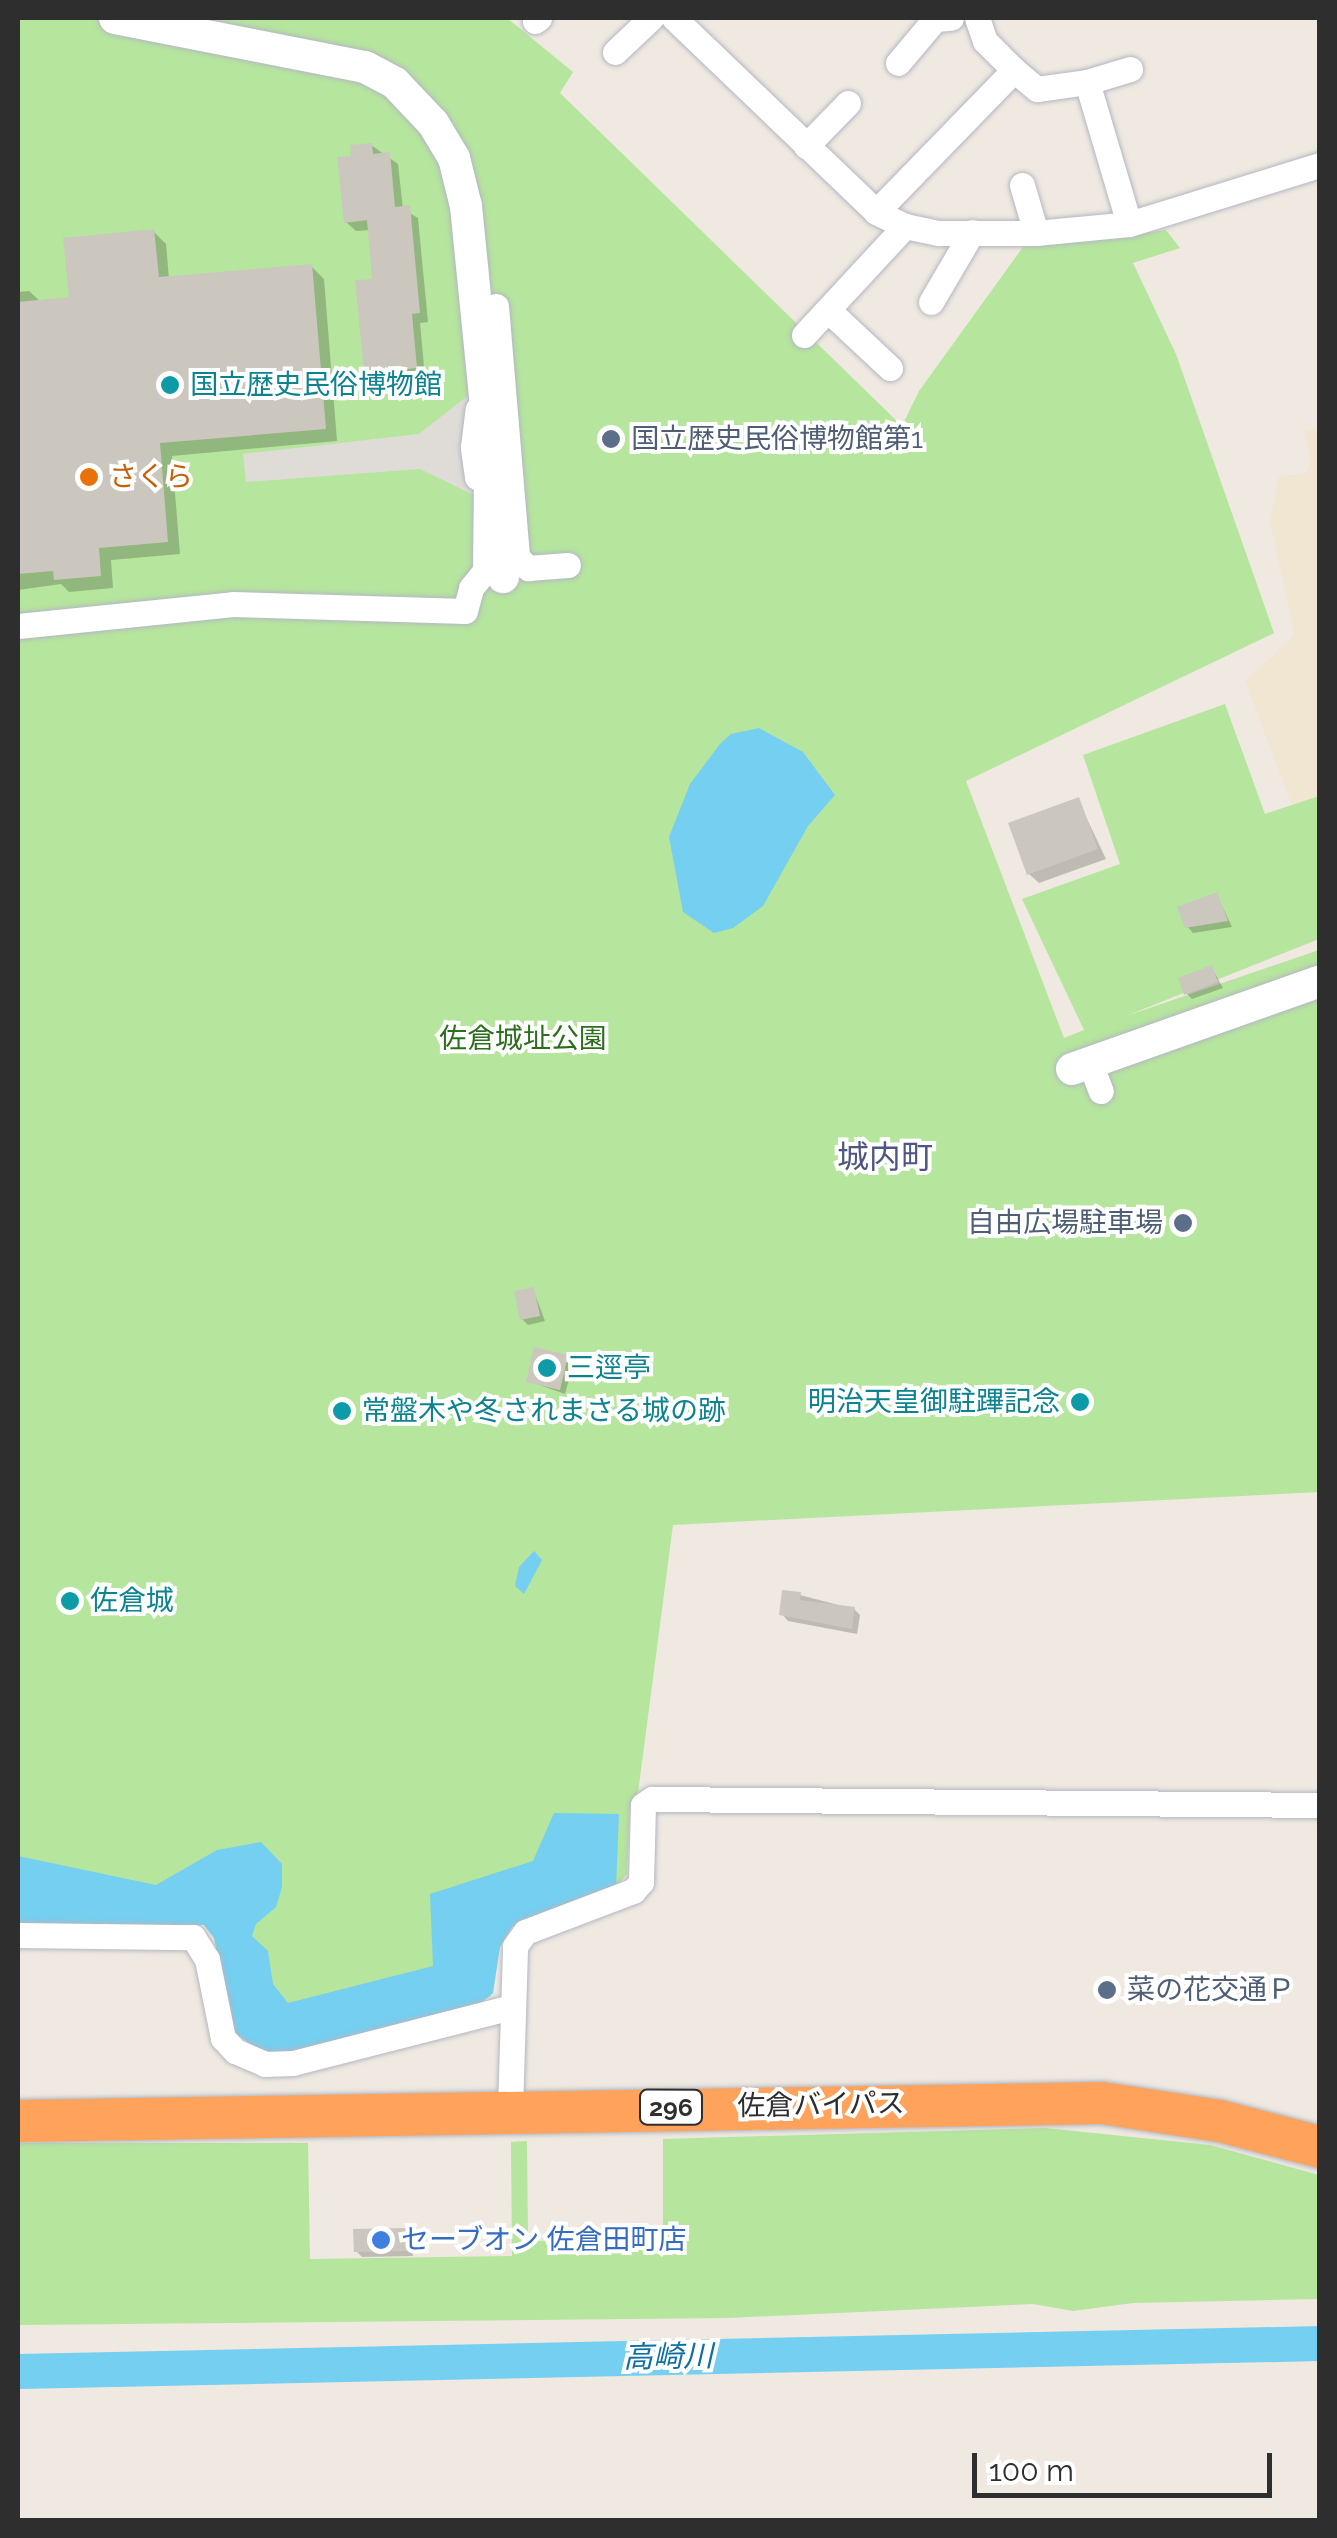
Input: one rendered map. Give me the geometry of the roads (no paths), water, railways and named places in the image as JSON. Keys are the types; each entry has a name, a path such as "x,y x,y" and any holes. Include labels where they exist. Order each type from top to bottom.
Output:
{"highway":[{"name":"佐倉バイパス","path":"18,2122 510,2109 1102,2103 1201,2118 1320,2147"}],"street":[{"path":"115,18 365,67 395,83 433,123 454,158 466,206 502,577"},
{"path":"615,52 651,18"},
{"path":"898,63 935,19 951,18"},
{"path":"977,18 985,42 1038,89 1087,82 1130,70"},
{"path":"680,20 876,212 904,226 1036,233 1129,224 1320,165"},
{"path":"876,212 1014,70"},
{"path":"1087,82 1129,224"},
{"path":"806,146 848,104"},
{"path":"1022,185 1036,233"},
{"path":"804,335 904,226"},
{"path":"931,302 972,232"},
{"path":"496,306 517,557 528,568 568,565"},
{"path":"828,310 890,368"},
{"path":"18,626 232,604 465,611 471,588 485,571 486,501 473,447 478,411 466,312"},
{"path":"1088,1075 1320,980"},
{"path":"510,2109 512,1960 525,1932 622,1898 641,1882 643,1805 652,1799 1320,1805"},
{"path":"18,1936 193,1936 207,1960 223,2038 235,2051 265,2064 293,2063 510,2008"}],"water":[{"path":"759,728 803,752 835,795 808,826 763,906 733,928 714,933 683,912 669,837 690,784 720,744 731,734"},
{"path":"534,1551 542,1560 524,1594 515,1586 519,1567"},
{"path":"554,1813 619,1814 616,1887 512,1927 500,1947 493,1993 481,2003 285,2053 267,2056 235,2033 214,1938 204,1925 18,1924 18,1856 156,1885 217,1850 261,1842 282,1864 282,1887 276,1907 256,1924 252,1936 268,1951 273,1984 288,2003 433,1966 430,1894 533,1861"}],"waterway":[{"name":"高崎川","path":"18,2371 1320,2343"}],"place":[{"name":"国立歴史民俗博物館","path":"170,385"},
{"name":"国立歴史民俗博物館第1","path":"611,439"},
{"name":"さくら","path":"89,477"},
{"name":"自由広場駐車場","path":"1183,1223"},
{"name":"三逕亭","path":"547,1368"},
{"name":"明治天皇御駐蹕記念","path":"1080,1402"},
{"name":"常盤木や冬されまさる城の跡","path":"342,1411"},
{"name":"佐倉城","path":"70,1601"},
{"name":"菜の花交通Ｐ","path":"1107,1990"},
{"name":"セーブオン 佐倉田町店","path":"381,2240"}],"district":[{"name":"城内町","path":"885,1157"}],"park label":[{"name":"佐倉城址公園","path":"523,1039"}]}
